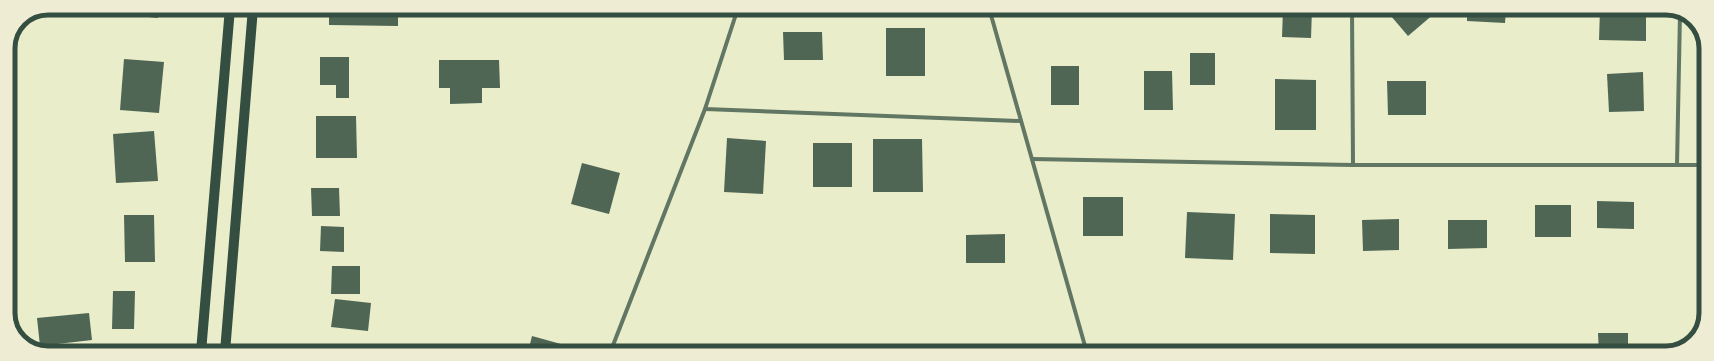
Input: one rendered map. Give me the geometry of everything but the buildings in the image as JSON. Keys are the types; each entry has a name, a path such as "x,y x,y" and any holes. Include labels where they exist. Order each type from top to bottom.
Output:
{"main road":[{"path":"202,346 229,15"},
{"path":"225,346 252,15"}],"street":[{"path":"612,346 706,109 736,15"},
{"path":"991,15 1085,346"},
{"path":"1352,15 1353,165"},
{"path":"1677,165 1680,18"},
{"path":"706,109 1021,121"},
{"path":"1032,159 1353,165 1699,165"}]}
